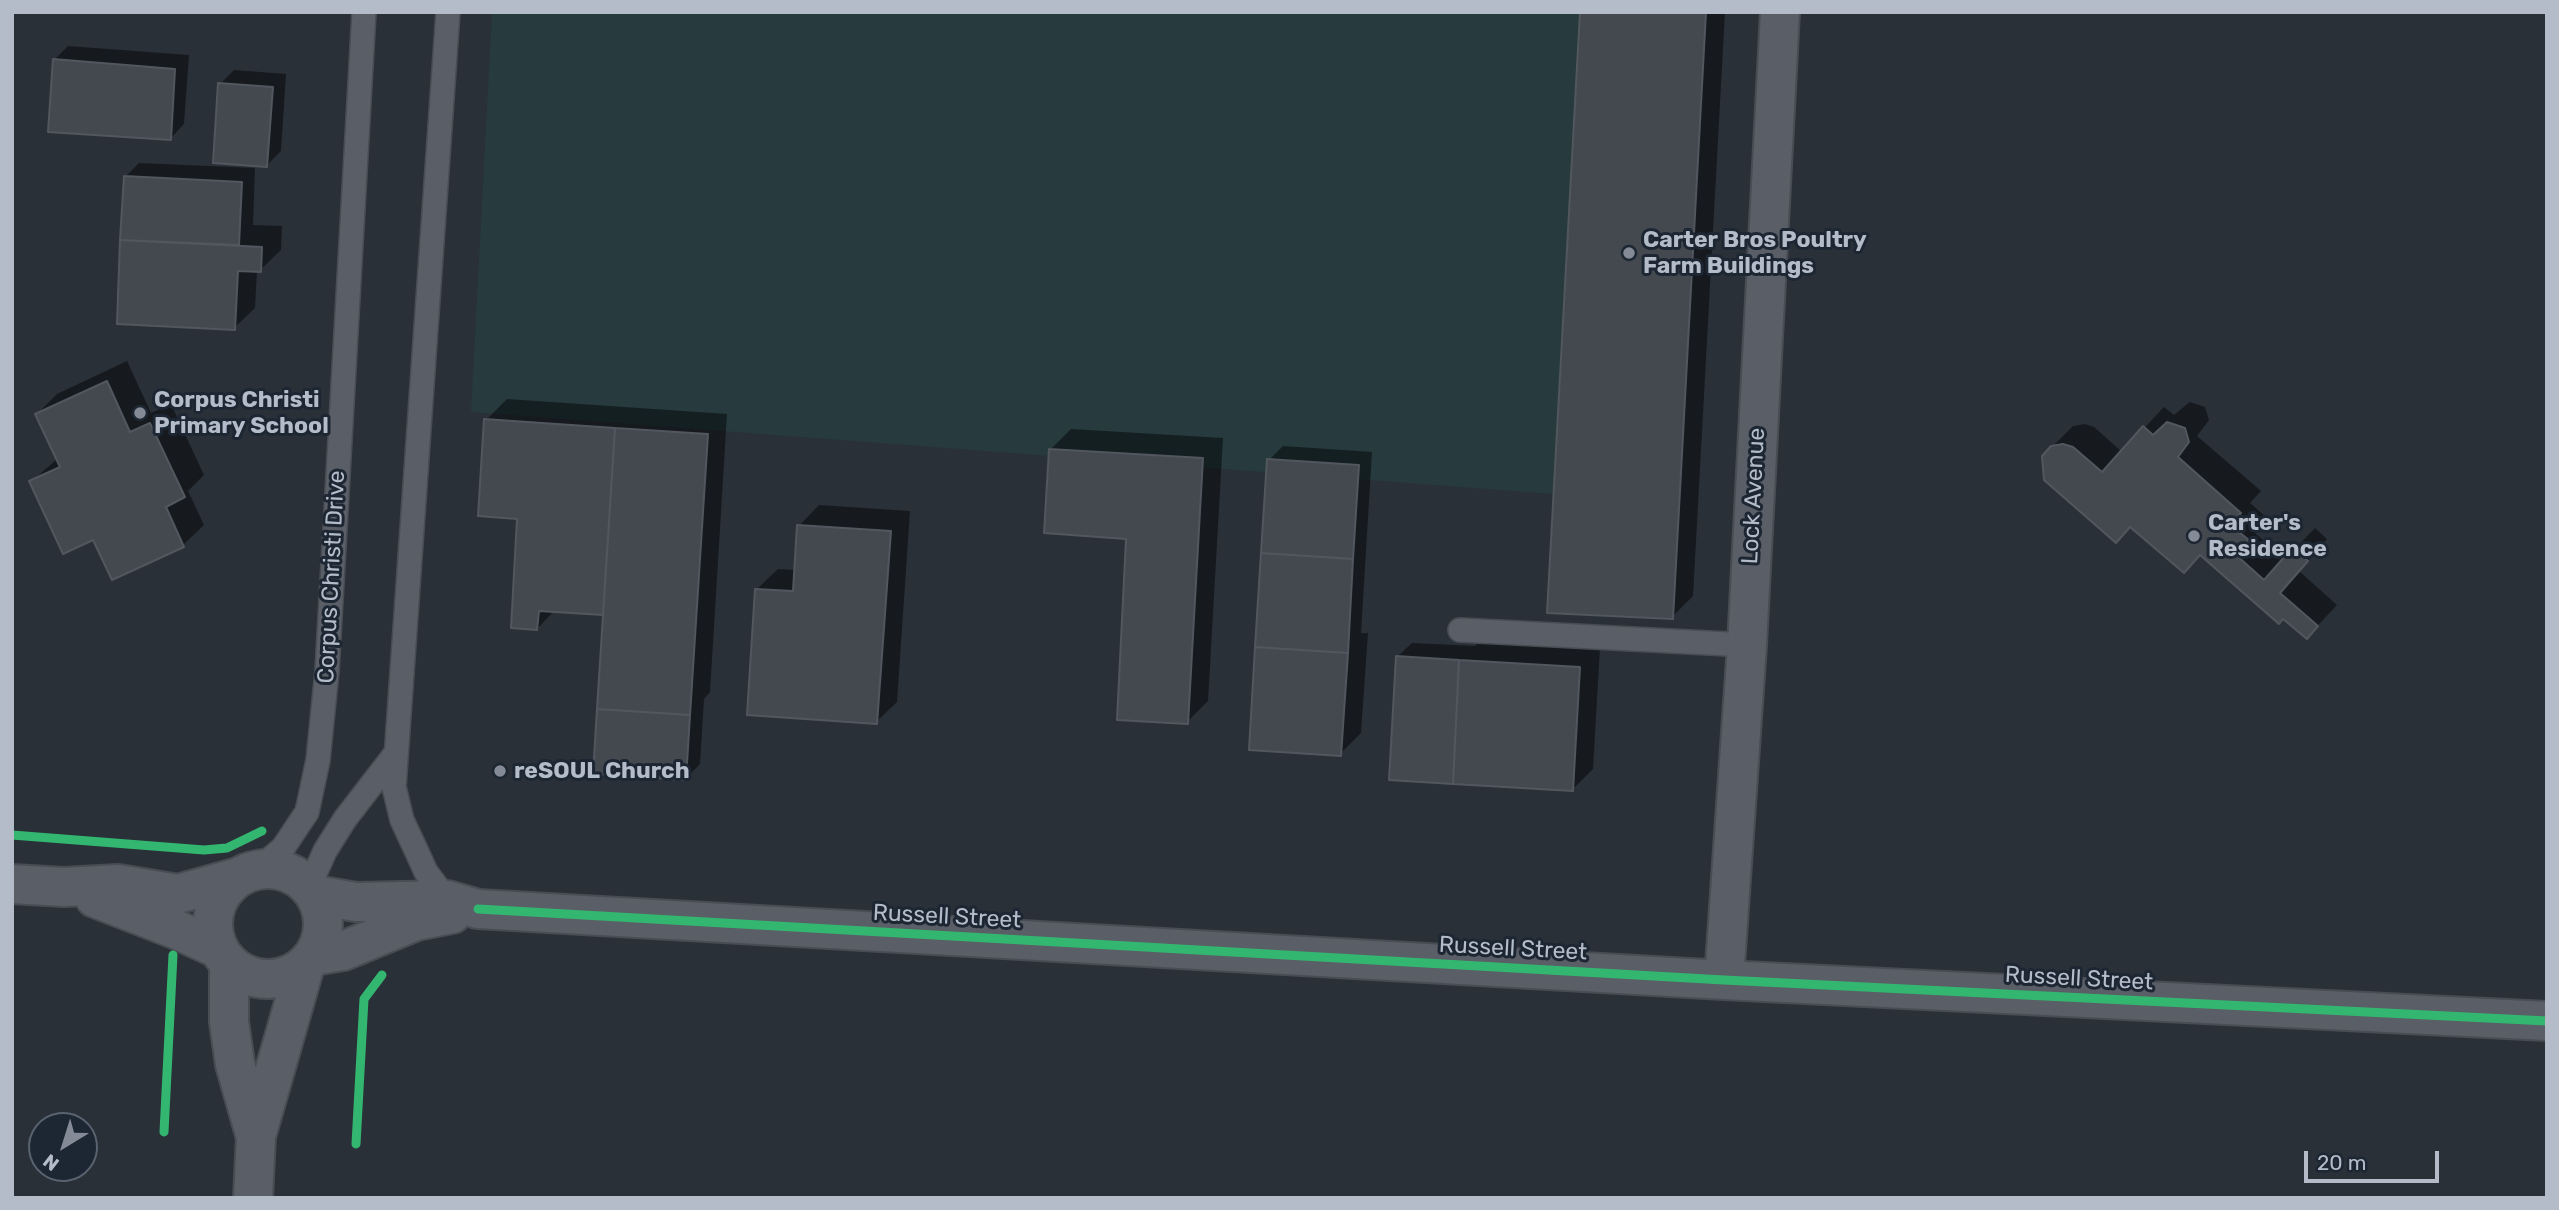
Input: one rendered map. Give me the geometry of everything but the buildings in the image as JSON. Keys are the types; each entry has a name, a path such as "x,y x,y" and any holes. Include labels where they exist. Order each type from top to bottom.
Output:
{"street":[{"name":"Lock Avenue","path":"1724,980 1747,645 1780,12"},
{"path":"12,884 64,887 118,884 178,894 248,874 275,870 294,876 312,891 321,910 323,926 320,942 309,960 256,1136 253,1198"},
{"path":"248,874 227,887 218,901 213,917 214,934 224,956 235,1064 256,1136"},
{"path":"64,887 129,910 224,956 243,972 258,978 275,979 290,974 309,960"},
{"name":"Russell Street","path":"312,891 356,902 462,905 1724,980 2547,1021"},
{"name":"Russell Street","path":"309,960 343,951 462,905"}],"lane":[{"name":"Corpus Christi Drive","path":"248,874 283,848 307,812 318,760 327,671 364,12"},
{"path":"448,12 394,788 402,820 426,872 462,905"},
{"path":"1460,630 1747,645"},
{"path":"312,891 325,851 345,819 396,753"}],"green space":[{"path":"492,12 1580,12 1553,494 471,412"}],"cycle path":[{"path":"12,835 204,850 227,848 262,831"},
{"path":"478,909 1724,980 2547,1021"},
{"path":"164,1132 173,955"},
{"path":"356,1144 364,999 382,975"}],"place":[{"name":"Carter Bros Poultry Farm Buildings","path":"1629,253"},
{"name":"Corpus Christi Primary School","path":"140,413"},
{"name":"Carter's Residence","path":"2194,536"},
{"name":"reSOUL Church","path":"500,771"}]}
